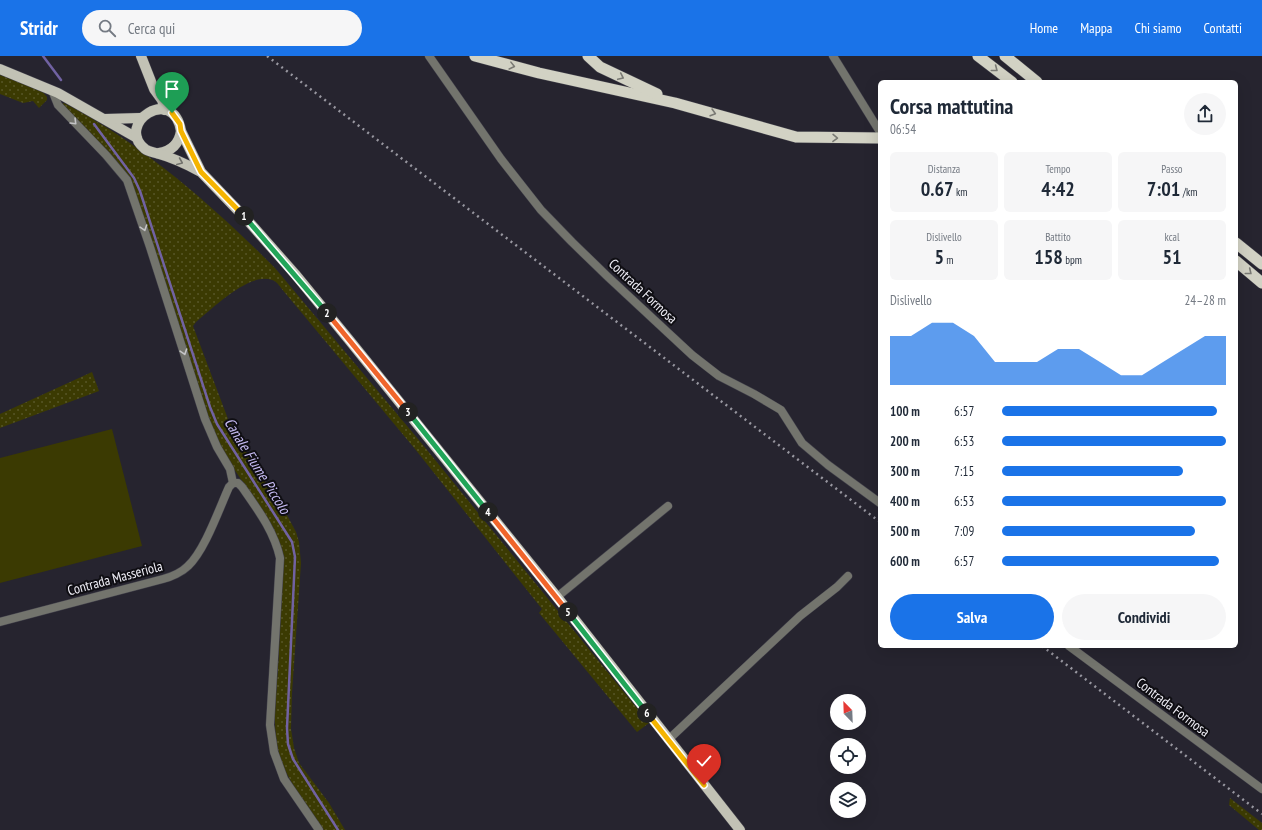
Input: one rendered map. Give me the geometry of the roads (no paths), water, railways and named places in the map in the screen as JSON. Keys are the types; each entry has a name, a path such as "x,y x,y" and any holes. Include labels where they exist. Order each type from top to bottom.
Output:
{"highway":[{"path":"475,56 539,73 675,103 796,137 878,138"},
{"path":"588,56 600,67 675,103"},
{"path":"978,56 1009,80"},
{"path":"1005,56 1035,80"},
{"path":"1238,244 1262,264"},
{"path":"1238,264 1262,283"}],"main road":[{"path":"141,56 154,89 162,100 165,110"},
{"path":"0,69 52,90 137,138"},
{"path":"159,154 166,152 177,144 181,131 180,124 172,113 158,109 152,110 140,118 136,132 137,138 141,145 152,152 201,172"},
{"path":"105,119 140,118"},
{"path":"181,131 201,172 249,222 295,274 557,597 740,830"}],"street":[{"name":"Contrada Formosa","path":"429,56 501,159 541,210 577,247 692,355 720,376 781,410 802,443 828,465 878,502"},
{"path":"833,56 878,129"},
{"path":"52,90 58,106 106,155 127,180 205,419 217,447 230,469 234,483 238,483 242,487 263,517 272,533 280,558 270,725 274,752 284,779 319,830"},
{"name":"Contrada Masseriola","path":"0,622 170,577 188,567 200,549 229,487 234,483"},
{"path":"557,597 668,506"},
{"path":"668,740 800,616 837,587 848,576"},
{"name":"Contrada Formosa","path":"1072,648 1262,789"}],"waterway":[{"name":"Canale Fiume Piccolo","path":"43,56 61,80"},
{"name":"Canale Fiume Piccolo","path":"94,124 134,178 140,191 210,407 217,424 292,542 295,557 287,728 288,744 293,759 338,830"}],"railway":[{"path":"267,56 878,520"},
{"path":"1045,648 1262,814"}]}
